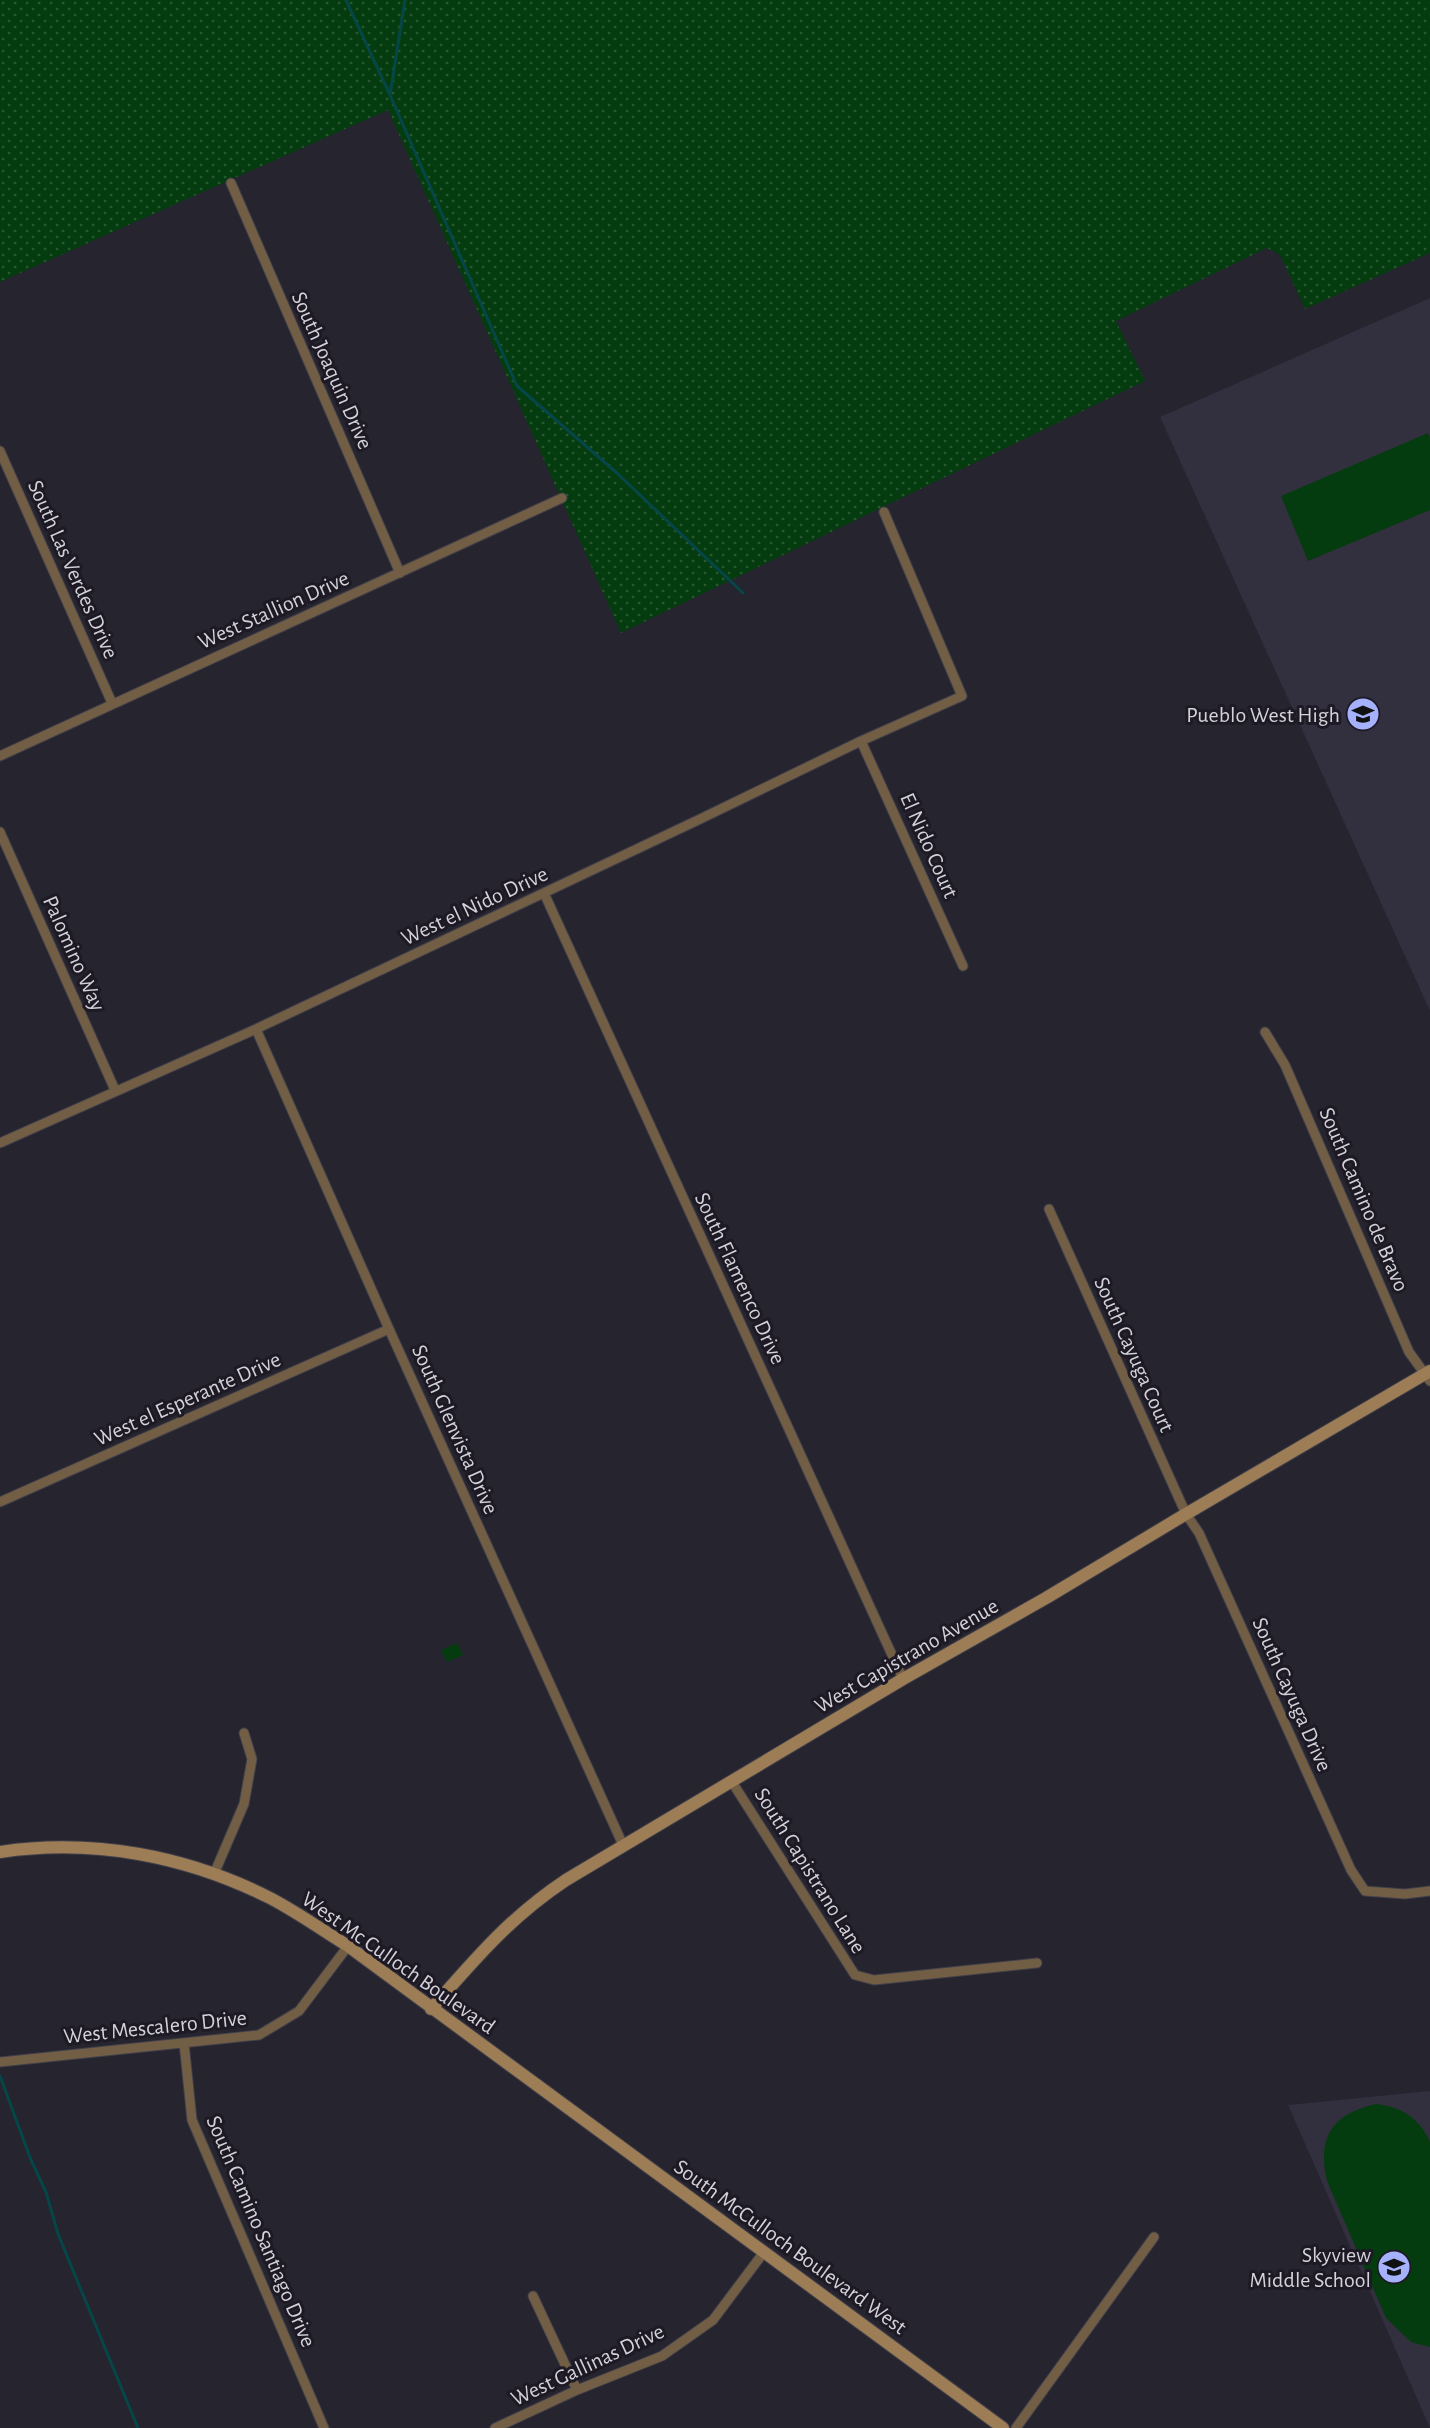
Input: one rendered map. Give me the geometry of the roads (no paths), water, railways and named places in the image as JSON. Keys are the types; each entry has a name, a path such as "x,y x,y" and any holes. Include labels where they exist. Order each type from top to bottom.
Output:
{"street":[{"name":"South Joaquin Drive","path":"231,183 400,573"},
{"name":"South Las Verdes Drive","path":"0,451 112,703"},
{"name":"West Stallion Drive","path":"0,756 562,498"},
{"name":"West el Nido Drive","path":"0,1143 256,1029 861,741 962,696 884,512"},
{"name":"El Nido Court","path":"861,741 963,966"},
{"name":"Palomino Way","path":"0,832 115,1090"},
{"name":"South Flamenco Drive","path":"544,893 903,1678"},
{"name":"South Glenvista Drive","path":"256,1029 623,1845"},
{"name":"South Camino de Bravo","path":"1265,1032 1285,1065 1409,1352 1429,1375"},
{"name":"South Cayuga Court","path":"1049,1209 1186,1514"},
{"name":"West el Esperante Drive","path":"0,1502 389,1329"},
{"name":"West Capistrano Avenue","path":"431,2009 494,1938 516,1916 546,1893 903,1678 1046,1598 1186,1514 1429,1375"},
{"name":"South Cayuga Drive","path":"1186,1514 1199,1533 1351,1870 1365,1891 1406,1894 1430,1891"},
{"path":"214,1874 244,1804 252,1759 244,1733"},
{"name":"South Capistrano Lane","path":"732,1782 855,1975 874,1980 1037,1963"},
{"name":"West Mc Culloch Boulevard","path":"0,1851 68,1846 142,1853 214,1874 272,1899 348,1946 553,2099"},
{"name":"West Mescalero Drive","path":"0,2062 259,2035 299,2011 348,1946"},
{"name":"South Camino Santiago Drive","path":"184,2043 192,2120 324,2428"},
{"name":"South McCulloch Boulevard West","path":"553,2099 1003,2428"},
{"path":"1016,2428 1154,2237"},
{"name":"West Gallinas Drive","path":"495,2428 577,2390 662,2356 713,2320 764,2252"},
{"path":"533,2296 577,2390"}],"waterway":[{"path":"346,0 389,93"},
{"path":"405,0 390,95 517,386 618,474 743,593"},
{"path":"0,2076 31,2160 46,2192 58,2234 138,2428"}],"place":[{"name":"Pueblo West High","path":"1363,714"},
{"name":"Skyview Middle School","path":"1394,2267"}]}
